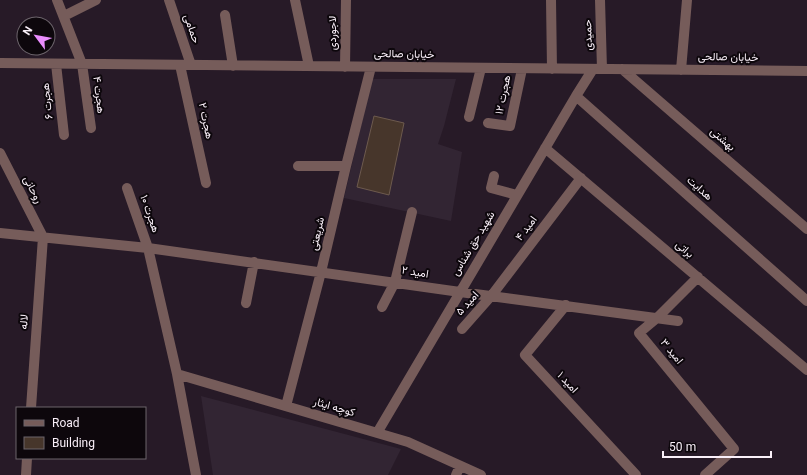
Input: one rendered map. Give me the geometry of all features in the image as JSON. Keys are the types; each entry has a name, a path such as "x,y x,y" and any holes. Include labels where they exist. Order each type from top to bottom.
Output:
{"street":[{"name":"هجرت ۴","path":"57,0 82,64 91,128"},
{"path":"64,16 96,0"},
{"name":"حمامی","path":"169,0 191,65"},
{"path":"295,0 309,66"},
{"name":"لاجوردی","path":"345,67 346,0"},
{"path":"551,0 552,69"},
{"name":"حمیدی","path":"598,69 600,0"},
{"path":"681,70 687,0"},
{"path":"225,15 233,66"},
{"name":"خیابان صالحی","path":"0,64 807,71"},
{"name":"هجرت ۶","path":"56,64 64,135"},
{"name":"هجرت ۲","path":"180,65 206,182"},
{"name":"شریعتی","path":"286,406 321,272 371,67"},
{"path":"469,118 481,68"},
{"name":"هجرت ۱۲","path":"488,123 510,126 522,68"},
{"name":"شهید حق شناس","path":"377,433 576,96 598,69"},
{"name":"بهشتی","path":"622,69 807,229"},
{"name":"هدایت","path":"576,96 807,301"},
{"name":"براتی","path":"545,148 807,370"},
{"name":"روحانی","path":"0,153 43,237"},
{"path":"298,166 346,166"},
{"path":"494,176 492,188 517,195"},
{"name":"امید ۴","path":"492,295 581,178"},
{"name":"هجرت ۱۰","path":"127,188 148,248 177,374 196,475"},
{"path":"382,307 396,282 412,212"},
{"path":"0,233 148,248"},
{"name":"لاله","path":"31,407 43,237"},
{"name":"امید ۲","path":"148,248 678,321"},
{"path":"246,303 254,262"},
{"name":"امید ۳","path":"698,277 640,333 734,449 705,475"},
{"name":"امید ۵","path":"462,329 492,295"},
{"name":"امید ۱","path":"566,305 525,355 636,475"},
{"name":"کوچه ایثار","path":"177,374 408,442 458,470 481,475"},
{"path":"26,475 27,459"}],"shaded area":[{"path":"372,79 456,79 438,144 462,152 451,221 344,198"},
{"path":"201,396 401,449 388,475 213,475"}],"building":[{"path":"374,116 404,123 389,195 357,187"}]}
